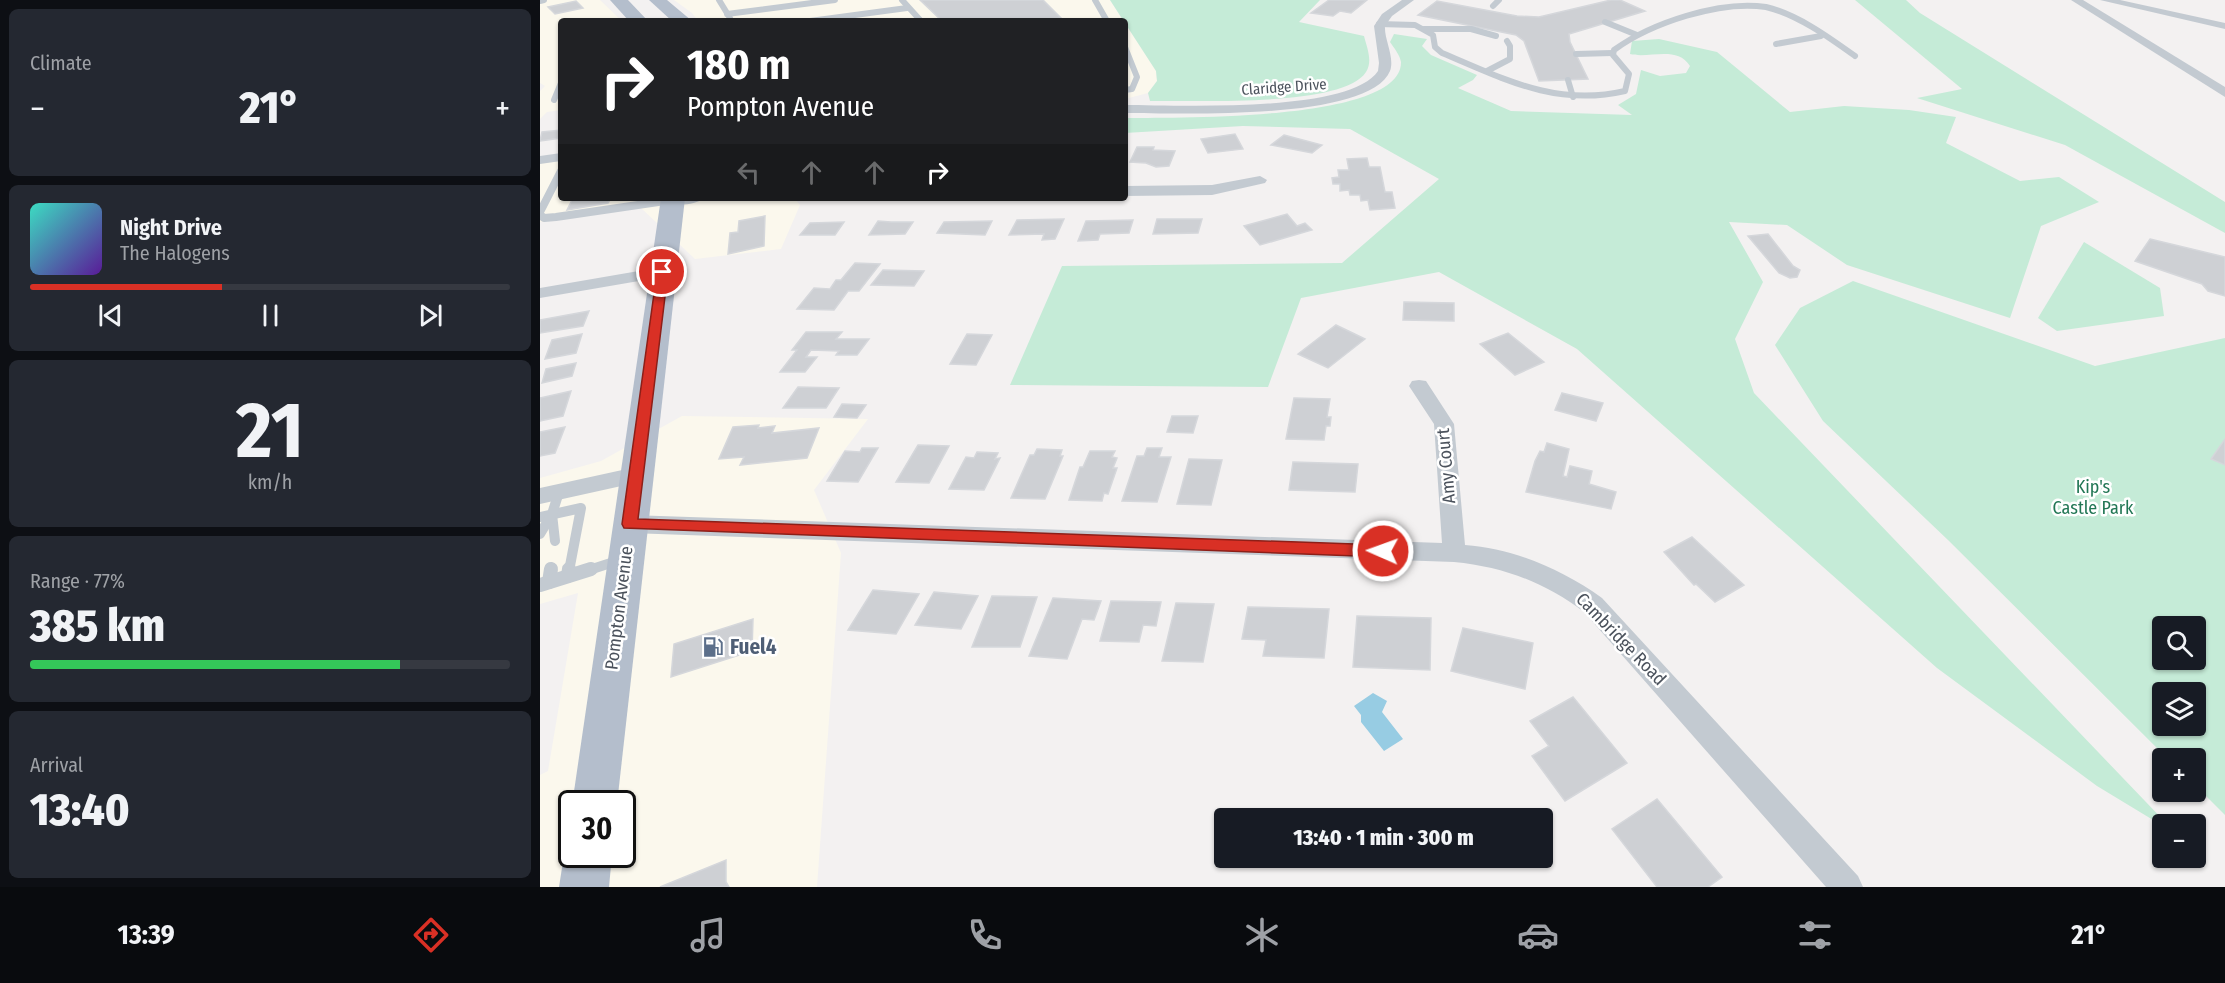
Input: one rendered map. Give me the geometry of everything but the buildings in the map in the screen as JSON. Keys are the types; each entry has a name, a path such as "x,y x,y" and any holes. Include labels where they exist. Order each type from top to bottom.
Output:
{"main road":[{"path":"618,0 637,18"},
{"path":"657,0 679,18"},
{"name":"Pompton Avenue","path":"596,790 662,272 680,201"},
{"path":"584,887 586,868"}],"street":[{"path":"1379,24 1386,15 1409,0"},
{"path":"2076,0 2225,93"},
{"path":"2105,0 2225,26"},
{"name":"Claridge Drive","path":"1128,109 1288,106 1342,98 1371,85 1385,70 1386,60 1378,33 1379,24"},
{"path":"540,160 558,157"},
{"path":"1128,191 1212,190 1260,180"},
{"path":"540,293 662,272"},
{"name":"Amy Court","path":"1419,386 1444,424 1454,553"},
{"path":"549,494 636,475"},
{"name":"Cambridge Road","path":"630,524 1454,553 1475,554 1518,563 1559,581 1593,605 1847,887"}],"lane":[{"path":"719,0 729,18"},
{"path":"727,14 801,2 835,0"},
{"path":"902,0 918,18"},
{"path":"1095,0 1105,18"},
{"path":"1493,6 1499,0"},
{"path":"801,2 804,18"},
{"path":"1576,54 1612,53 1621,44 1637,35 1678,17 1727,4 1766,7 1855,56"},
{"path":"832,18 907,8"},
{"path":"1605,22 1637,35"},
{"path":"1379,24 1471,29 1496,36"},
{"path":"1424,28 1433,35 1435,47 1442,54 1533,89 1573,97 1606,98 1625,91 1629,74 1612,53"},
{"path":"1776,44 1821,36"},
{"path":"1487,71 1510,59 1510,46 1507,41"},
{"path":"1128,54 1137,77 1132,89 1128,90"},
{"path":"1568,80 1573,97"},
{"path":"554,100 558,90"},
{"path":"558,177 540,213 544,218 667,201"},
{"path":"540,534 549,494"},
{"path":"546,515 581,508 568,576"},
{"path":"546,515 555,540"},
{"path":"544,583 626,558"},
{"path":"544,583 551,568"}],"shaded area":[{"path":"540,0 600,0 619,18 558,18 558,110 547,112 540,119 540,91 545,86 540,83"},
{"path":"674,0 1110,0 1121,18 696,18"},
{"path":"1128,28 1156,71 1157,81 1148,93 1128,98"},
{"path":"558,155 558,201 797,201 800,205 781,249 695,259 640,207 540,222 540,163"},
{"path":"682,416 868,419 814,490 841,553 817,887 540,887 540,775 548,771 578,593 540,604 540,478 601,461"}],"green space":[{"path":"1110,0 1320,0 1299,22 1364,36 1369,63 1366,72 1352,84 1328,92 1265,100 1150,101 1148,93 1157,81 1156,71 1128,28 1128,18 1122,18"},
{"path":"1855,0 1906,0 1920,13 2225,202 2225,233 2065,145 1917,98 1962,89"},
{"path":"1394,34 1427,39 1422,46 1431,55 1477,75 1473,80 1458,88 1511,111 1632,115 1618,105 1636,94 1641,70 1660,76 1686,73 1690,66 1678,56 1670,54 1630,54 1632,41 1659,39 1717,52 1790,112 1844,106 1909,110 1956,117 1946,143 2020,181 2059,177 2099,202 2041,226 2010,318 1847,265 1787,225 1729,222 1763,282 1735,339 1754,393 2157,814 2152,814 2152,819 2097,786 1937,668 1577,349 1439,272 1301,298 1268,387 1010,385 1062,266 1342,263 1439,179 1350,129 1243,126 1128,133 1128,118 1231,116 1279,113 1325,106 1364,96 1391,82 1401,62 1390,42"},
{"path":"2084,242 2160,288 2164,316 2057,331 2038,318"},
{"name":"Kip's Castle Park","path":"1853,281 2095,366 2225,338 2225,815 2206,796 2206,748 2157,748 1948,540 1823,421 1775,345 1800,308"}],"water":[{"path":"1373,693 1387,701 1382,712 1403,739 1384,751 1361,722 1361,715 1354,706"}],"place":[{"name":"Fuel4","path":"713,647"}],"route":[{"path":"662,272 630,524 1383,551"}]}
